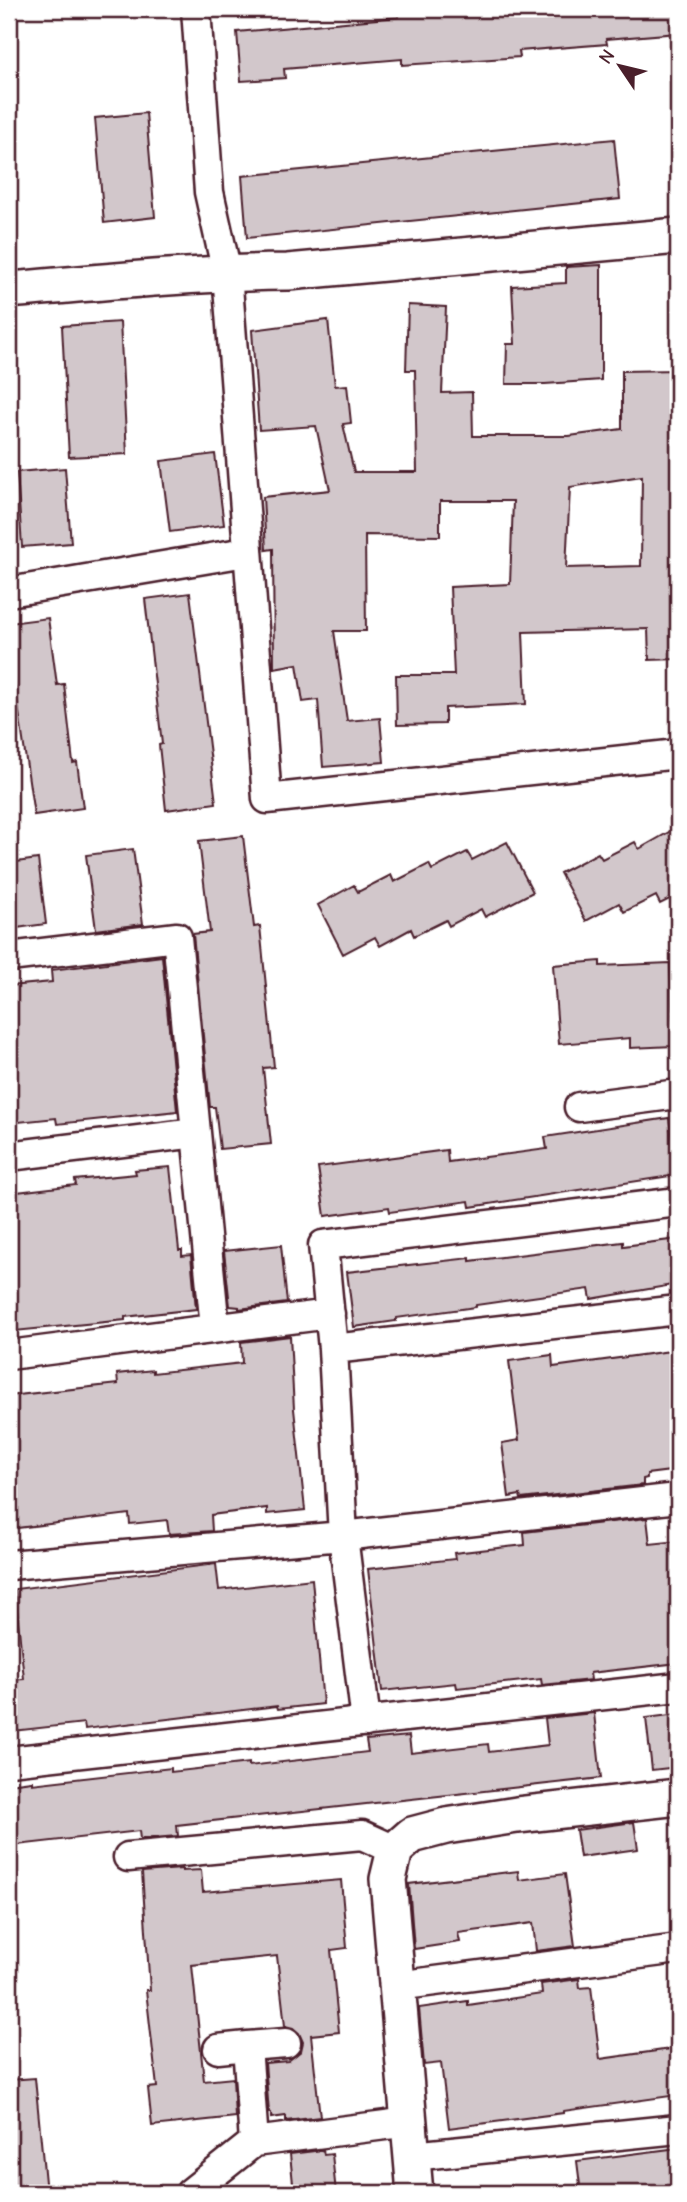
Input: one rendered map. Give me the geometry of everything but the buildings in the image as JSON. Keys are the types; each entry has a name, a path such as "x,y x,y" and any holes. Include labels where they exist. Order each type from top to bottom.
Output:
{"street":[{"path":"200,9 209,192 227,273 246,552 267,799 678,754"},
{"path":"9,290 227,273 288,272 678,236"},
{"path":"9,592 246,552"},
{"path":"9,957 177,937 215,1328"},
{"path":"579,1107 678,1094"},
{"path":"9,1156 196,1133"},
{"path":"366,1722 343,1536 333,1349 323,1245 678,1202"},
{"path":"333,1349 678,1310"},
{"path":"9,1355 330,1314"},
{"path":"9,1565 343,1536 678,1498"},
{"path":"9,1761 678,1687"},
{"path":"415,2193 388,1879 395,1850 412,1835 446,1826 517,1815 678,1797"},
{"path":"128,1857 362,1835 395,1850"},
{"path":"397,1986 678,1949"},
{"path":"218,2049 286,2043"},
{"path":"247,2046 254,2142"},
{"path":"190,2193 254,2142 678,2129"}]}
